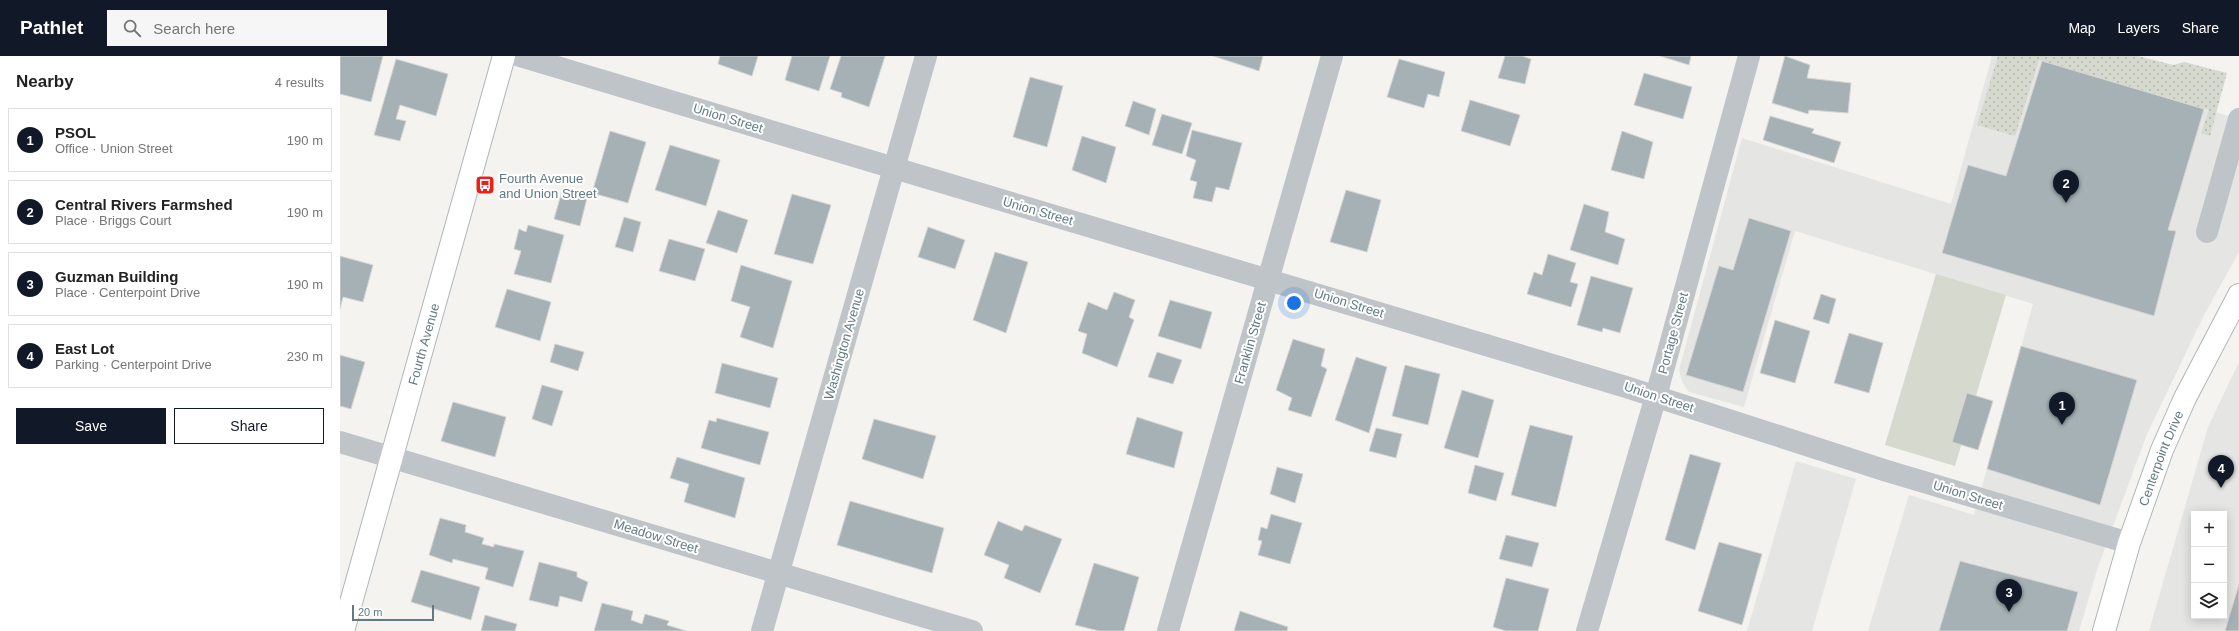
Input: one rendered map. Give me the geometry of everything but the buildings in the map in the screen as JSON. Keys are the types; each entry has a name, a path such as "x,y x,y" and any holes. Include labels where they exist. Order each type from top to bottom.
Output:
{"street":[{"name":"Fourth Avenue","path":"343,631 504,56"},
{"name":"Union Street","path":"520,56 1656,396 1887,471 2129,543"},
{"name":"Washington Avenue","path":"762,631 926,56"},
{"name":"Franklin Street","path":"1168,631 1332,56"},
{"name":"Portage Street","path":"1587,631 1656,396 1749,56"},
{"path":"2207,232 2239,119"},
{"name":"Centerpoint Drive","path":"2104,631 2129,543 2165,444 2185,398 2239,295"},
{"name":"Meadow Street","path":"340,442 972,631"}],"shaded area":[{"path":"1992,56 2025,56 2239,119 2239,252 2204,315 2147,434 2098,567 2079,631 1868,631 1909,495 1974,515 2033,304 1795,231 1744,407 1689,392 1682,382 1679,370 1742,138 1951,204"},
{"path":"1998,56 2138,56 2173,65 2184,62 2227,73 2210,136 2201,133 2209,110 2039,60 2015,136 1977,125"},
{"path":"1936,274 2006,295 1955,466 1885,445"},
{"path":"2239,362 2239,631 2149,631 2208,427"},
{"path":"1796,461 1856,479 1812,631 1747,631"}],"place":[{"name":"Fourth Avenue and Union Street","path":"485,185"},
{"name":"Central Rivers Farmshed","path":"2066,203"},
{"name":"PSOL","path":"2062,425"},
{"name":"East Lot","path":"2221,488"},
{"name":"Guzman Building","path":"2009,612"}]}
